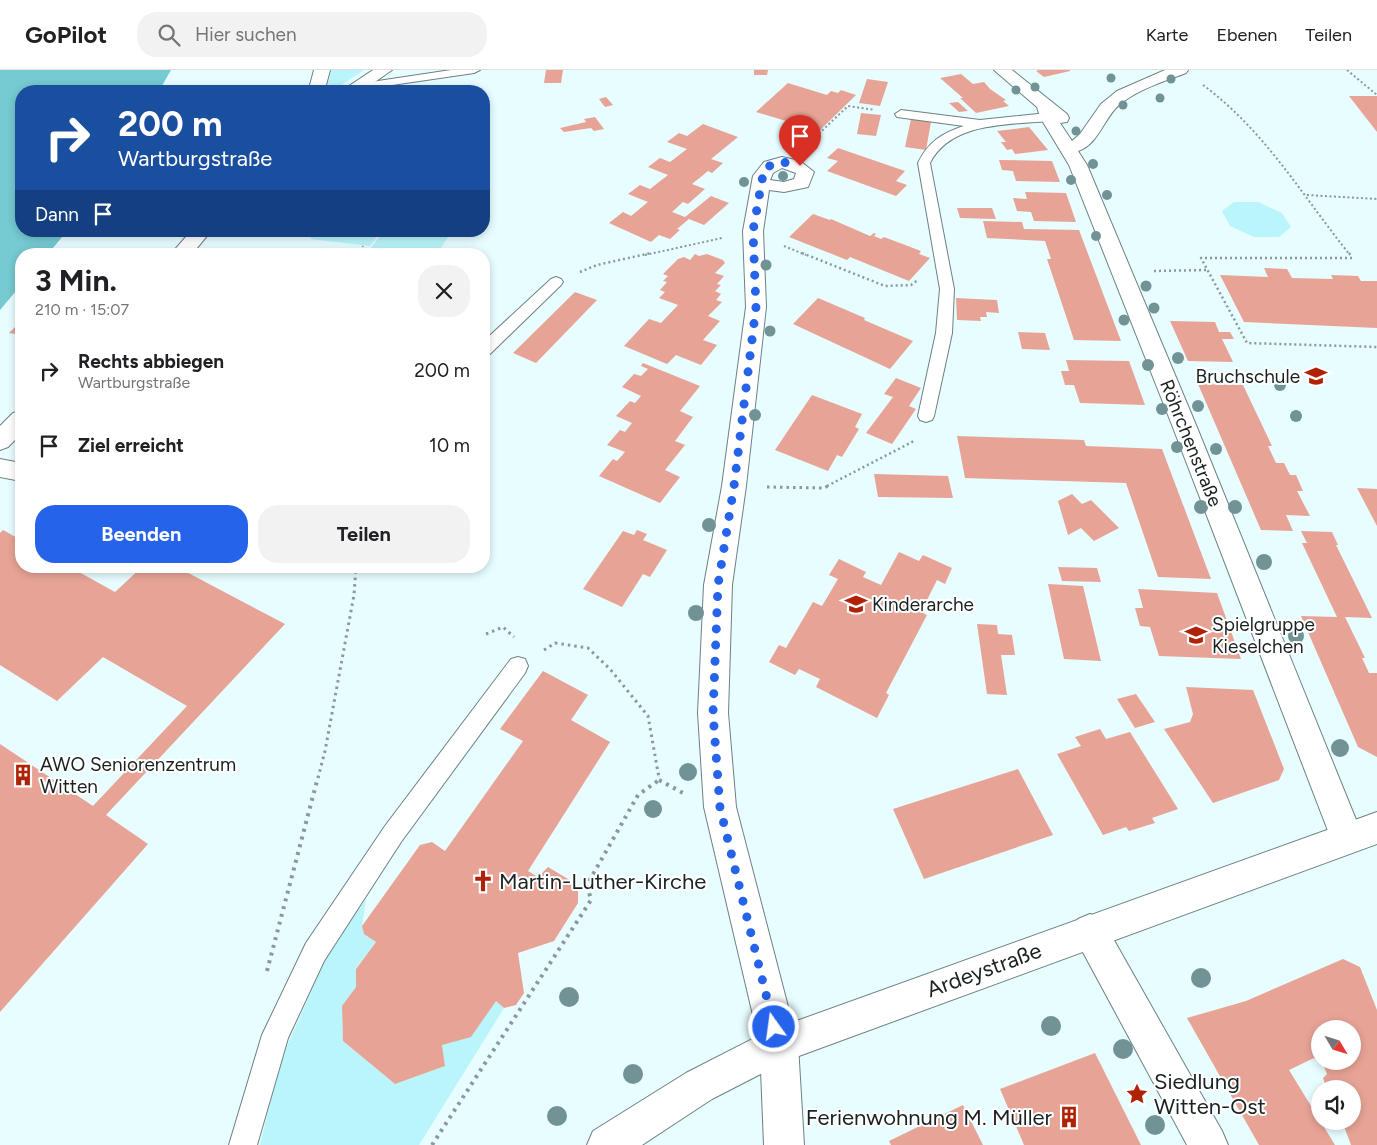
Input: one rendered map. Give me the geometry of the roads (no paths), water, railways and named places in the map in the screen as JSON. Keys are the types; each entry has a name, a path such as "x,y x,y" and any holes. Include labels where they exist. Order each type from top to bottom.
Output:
{"street":[{"path":"318,85 322,70"},
{"path":"361,85 384,70"},
{"name":"Röhrchenstraße","path":"1002,70 1047,112 1078,165 1184,425 1362,832"},
{"path":"1068,148 1076,148 1082,144 1108,106 1126,92 1144,82 1180,70"},
{"path":"1047,112 1061,118 1079,122 1097,120"},
{"path":"784,1145 779,1045 720,808 713,713 718,585 734,486 756,307 753,231 764,169 774,163 789,163"},
{"path":"186,248 197,237"},
{"path":"0,441 15,425"},
{"path":"0,468 15,471"},
{"name":"Ardeystraße","path":"607,1145 699,1086 779,1045 1362,832"},
{"path":"1090,931 1208,1145"}],"lane":[{"path":"380,85 474,70"},
{"path":"926,416 944,333 946,282 924,163 934,146 941,139 980,124 1047,112"},
{"path":"901,114 980,124"},
{"path":"490,344 556,282"},
{"path":"243,1145 274,1036 315,952 393,834 518,666"}],"place":[{"name":"Bruchschule","path":"1316,376"},
{"name":"Kinderarche","path":"856,604"},
{"name":"Spielgruppe Kieselchen","path":"1196,635"},
{"name":"AWO Seniorenzentrum Witten","path":"23,775"},
{"name":"Martin-Luther-Kirche","path":"483,881"},
{"name":"Siedlung Witten-Ost","path":"1137,1094"},
{"name":"Ferienwohnung M. Müller","path":"1069,1117"}]}
